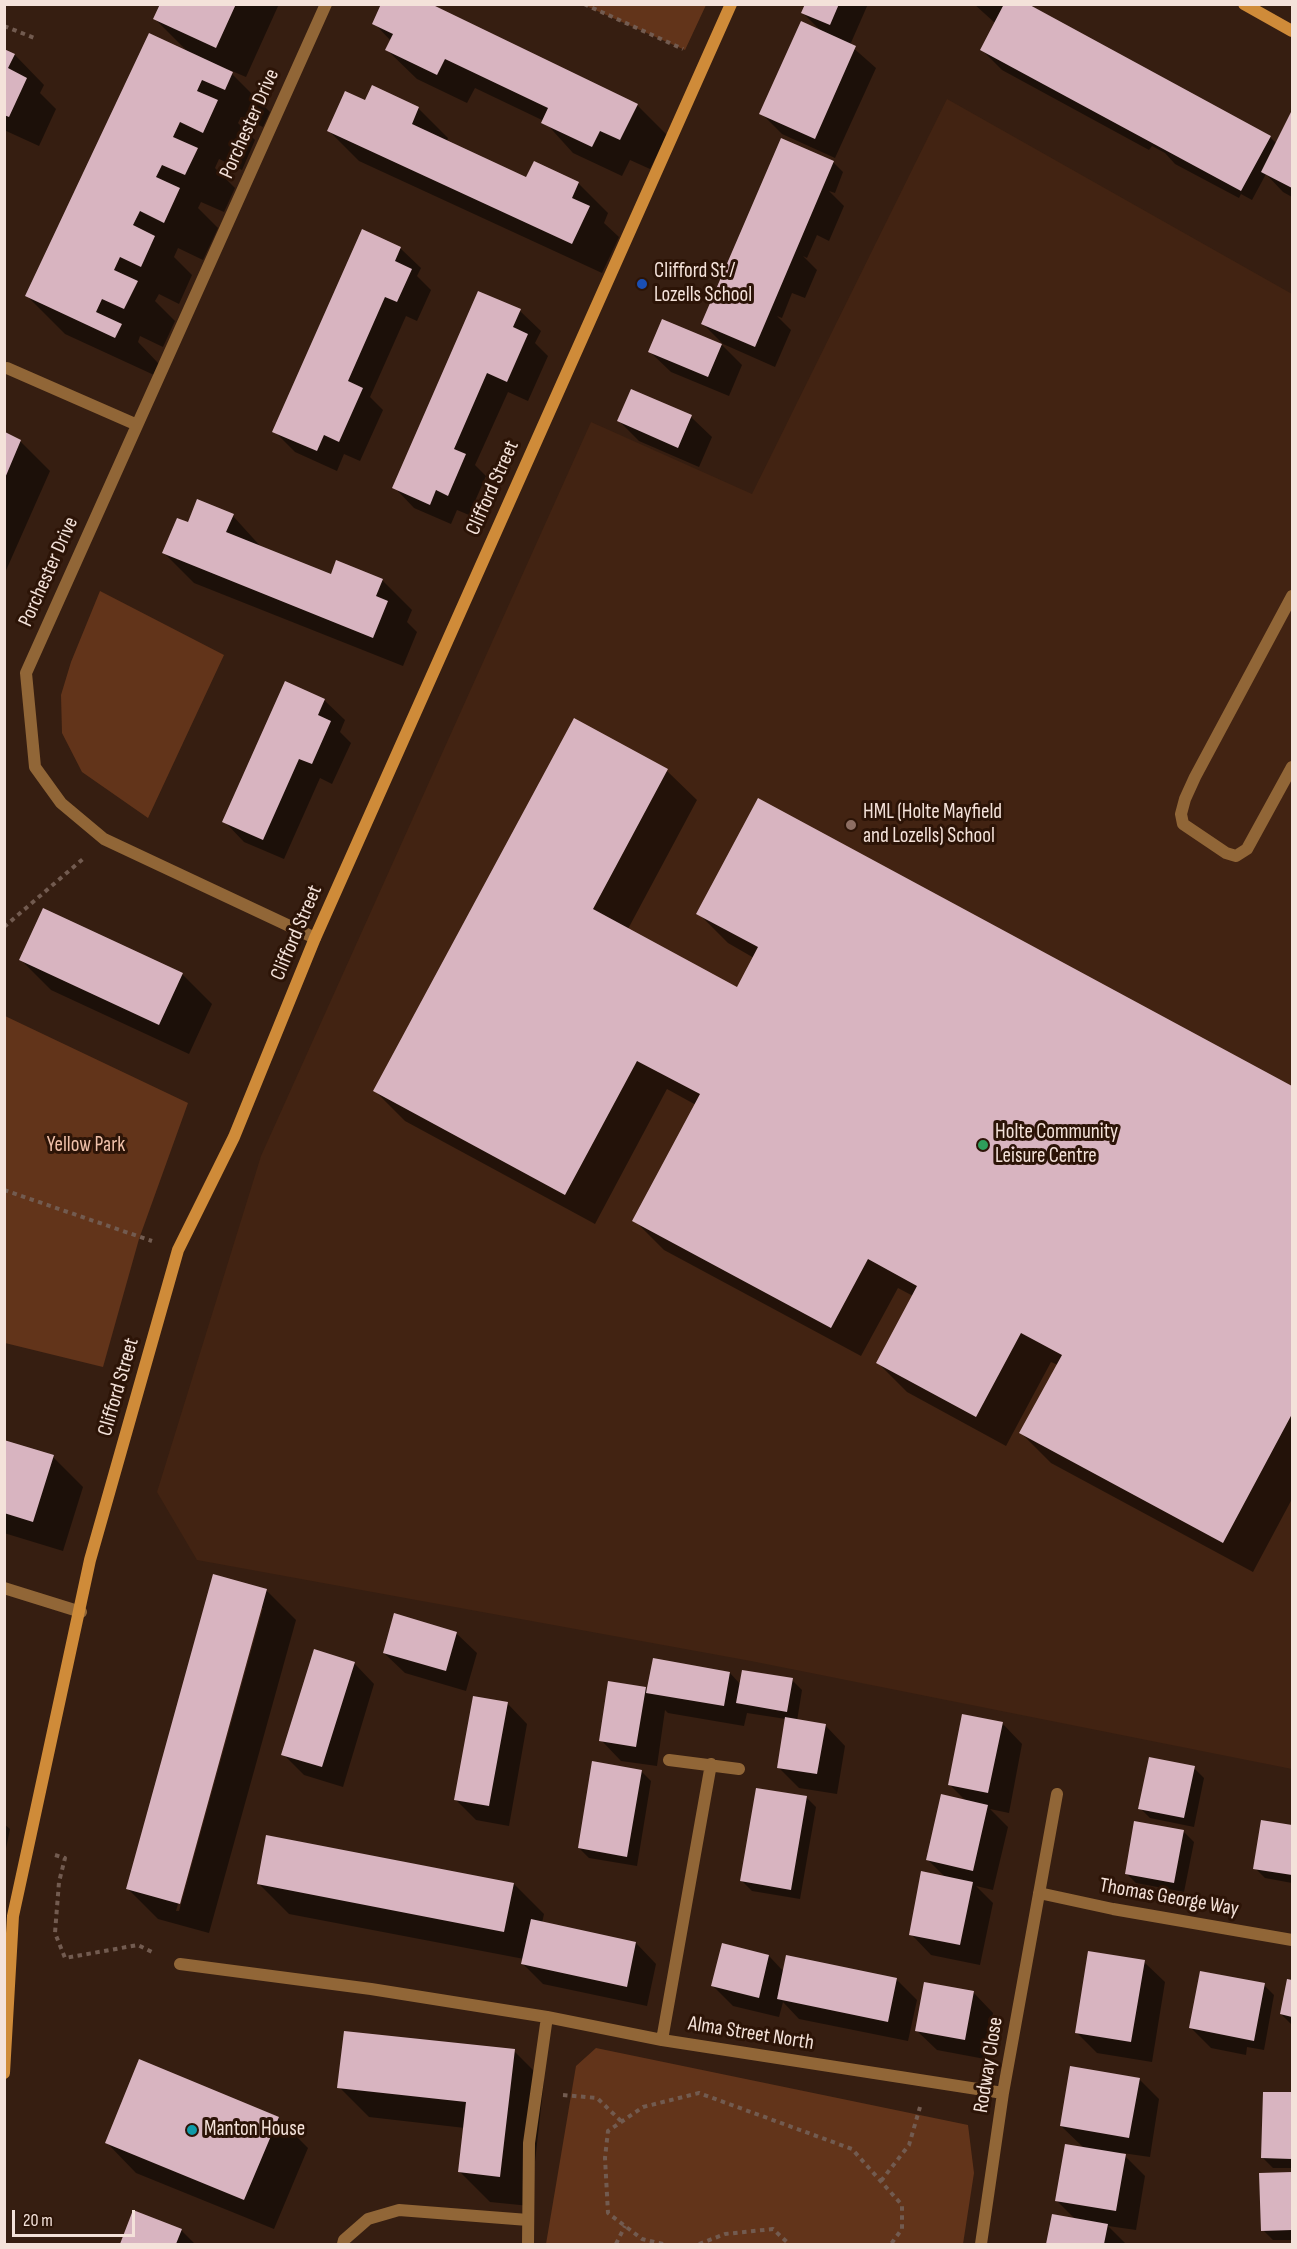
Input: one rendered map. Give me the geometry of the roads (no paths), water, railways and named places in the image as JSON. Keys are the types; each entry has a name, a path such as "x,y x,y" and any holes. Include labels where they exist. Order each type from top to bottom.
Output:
{"main road":[{"name":"Clifford Street","path":"4,2073 9,1916 28,1847 81,1612 90,1560 178,1250 234,1137 315,938 731,4"},
{"path":"1244,4 1293,31"}],"street":[{"name":"Porchester Drive","path":"315,938 104,839 61,803 35,767 26,673 135,424 326,4"},
{"path":"7,368 135,424"},
{"path":"1293,596 1195,777 1181,814 1182,824 1226,853 1236,855 1247,849 1293,767"},
{"path":"4,1588 81,1612"},
{"path":"669,1760 739,1769"},
{"name":"Alma Street North","path":"711,1764 662,2040 1003,2094"},
{"name":"Rodway Close","path":"981,2244 1003,2094 1057,1794"},
{"name":"Thomas George Way","path":"1039,1893 1113,1909 1293,1940"},
{"path":"180,1964 371,1989 547,2017 662,2040"},
{"path":"528,2244 529,2143 547,2017"},
{"path":"342,2244 368,2218 399,2210 528,2220"}],"place":[{"name":"Clifford St / Lozells School","path":"642,284"},
{"name":"HML (Holte Mayfield and Lozells) School","path":"851,825"},
{"name":"Holte Community Leisure Centre","path":"983,1145"},
{"name":"Manton House","path":"192,2130"}],"park label":[{"name":"Yellow Park","path":"86,1146"}]}
